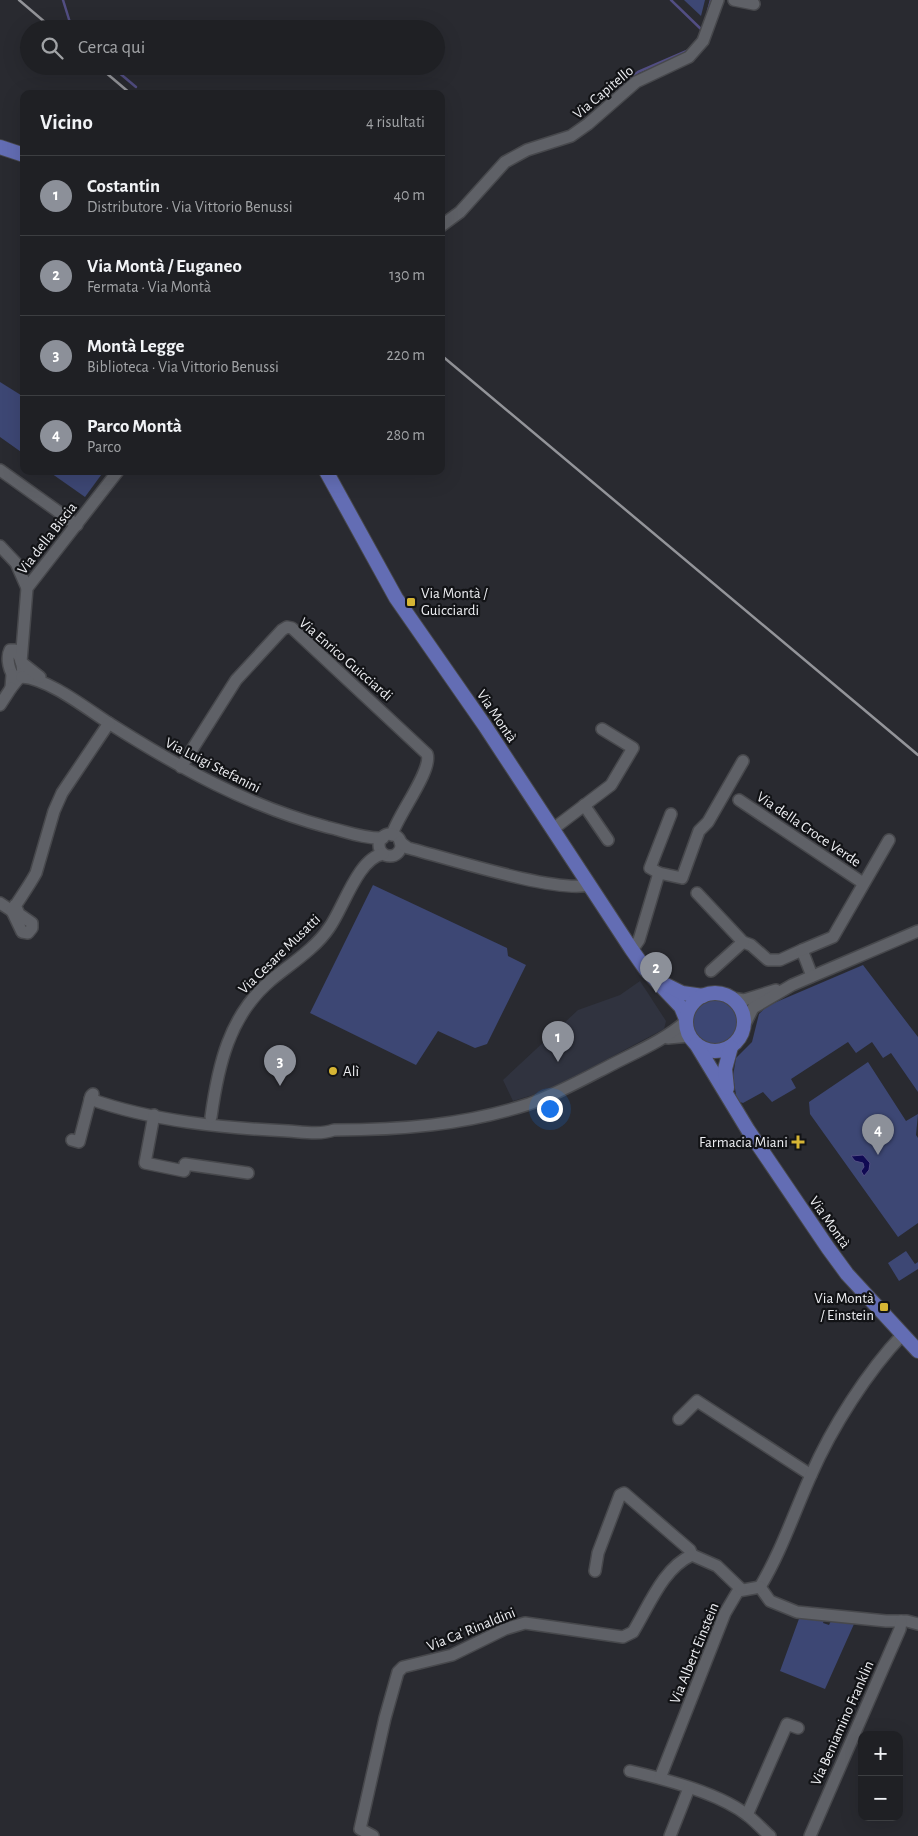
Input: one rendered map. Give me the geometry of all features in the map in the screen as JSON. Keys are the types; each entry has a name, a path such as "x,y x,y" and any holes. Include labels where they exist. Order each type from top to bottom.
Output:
{"main road":[{"path":"3,147 20,153"},
{"name":"Via Montà","path":"328,475 396,598 553,828 632,950 649,973 681,1007 693,1040 712,1066 730,1101 828,1248 847,1274 918,1351"},
{"name":"Via Montà","path":"649,973 682,993 703,996 713,993 732,998"},
{"path":"686,1020 692,1005 703,996"},
{"path":"732,998 741,1008 744,1026"},
{"name":"Via Montà","path":"730,1101 725,1069 731,1046 742,1034 744,1026"},
{"path":"693,1040 710,1050 724,1050 731,1046"}],"street":[{"name":"Via Capitello","path":"445,223 460,212 505,162 527,150 571,136 588,124 636,82 689,57 704,41 718,0"},
{"path":"734,0 754,4"},
{"path":"0,470 77,525"},
{"name":"Via della Biscia","path":"0,705 11,688 17,671 24,633 27,588 115,475"},
{"path":"0,546 16,563 27,588"},
{"name":"Via Enrico Guicciardi","path":"181,767 236,680 277,634 287,626 292,628 426,754 428,758 425,770 392,845"},
{"path":"6,651 24,633"},
{"path":"6,651 17,652 17,671"},
{"name":"Via Luigi Stefanini","path":"17,671 59,692 181,767 224,790 279,813 392,845 546,883 572,886 589,885"},
{"path":"0,903 14,908 36,873 54,811 62,793 109,723"},
{"path":"553,828 611,785 633,748 602,729"},
{"path":"671,814 650,868 660,873 682,878 699,831 708,822 743,761"},
{"name":"Via della Croce Verde","path":"739,800 863,883"},
{"path":"584,804 608,840"},
{"name":"Via della Croce Verde","path":"697,893 743,942 751,945 768,960 780,960 833,937 889,840"},
{"name":"Via Cesare Musatti","path":"211,1117 222,1056 242,1014 259,991 327,932 369,861 392,845"},
{"path":"632,950 639,940 660,873"},
{"path":"744,1026 753,1008 792,985 918,931"},
{"path":"711,971 743,942"},
{"path":"802,950 812,976"},
{"path":"732,998 744,1000 792,985"},
{"path":"91,1097 154,1115 240,1128 326,1133 334,1130 435,1125 492,1114 552,1095 654,1042 686,1020"},
{"path":"654,1042 682,1035 693,1040"},
{"path":"91,1097 98,1094 167,1110 211,1117 326,1126 334,1130"},
{"path":"72,1140 79,1142 91,1097"},
{"path":"138,1104 144,1109 150,1110 154,1115 145,1163 184,1171 185,1164 248,1173"},
{"path":"154,1115 167,1110"},
{"path":"192,1121 211,1117 218,1121 232,1123 240,1128"},
{"path":"760,1587 774,1562 811,1475 850,1406 902,1334"},
{"path":"679,1418 697,1401 811,1475"},
{"path":"595,1571 598,1553 620,1495 624,1492 690,1550 692,1555 717,1566 736,1582 741,1589 760,1587"},
{"name":"Via Ca' Rinaldini","path":"373,1836 360,1829 385,1718 398,1672 402,1667 452,1655 505,1629 525,1623 623,1637 633,1632 669,1573 682,1560 692,1555"},
{"path":"760,1587 770,1601 797,1612 918,1624"},
{"name":"Via Albert Einstein","path":"660,1778 725,1613 741,1589"},
{"name":"Via Beniamino Franklin","path":"810,1836 900,1629 901,1621"},
{"path":"747,1815 787,1724 798,1728"},
{"path":"630,1771 660,1778 728,1803 747,1815 770,1836"},
{"path":"670,1836 689,1788"}],"shaded area":[{"path":"684,0 705,0 701,16"},
{"path":"0,382 20,394 20,451 0,437"},
{"path":"54,475 101,475 85,497"},
{"path":"373,885 507,948 508,956 526,965 487,1044 475,1048 438,1031 416,1065 310,1013"},
{"path":"863,965 918,1037 918,1092 891,1053 883,1058 872,1042 856,1053 848,1042 791,1079 796,1088 772,1102 763,1092 743,1103 737,1101 733,1076 736,1058 752,1042 759,1014 767,1006"},
{"path":"640,981 666,1021 664,1029 549,1090 513,1101 503,1080 578,1010 620,995"},
{"path":"716,1000 729,1004 735,1010 739,1023 735,1036 729,1042 716,1046 703,1042 697,1036 693,1023 697,1010 703,1004"},
{"path":"868,1062 906,1121 918,1114 916,1135 918,1138 918,1223 898,1237 810,1114 809,1102"},
{"path":"863,1155 870,1163 869,1170 864,1176 861,1171 864,1167 863,1163 855,1161 851,1156"},
{"path":"906,1251 915,1264 918,1262 918,1269 899,1281 888,1263"},
{"path":"800,1616 824,1620 823,1623 829,1625 831,1621 854,1624 825,1689 780,1671"}],"waterway":[{"path":"63,0 69,20"},
{"path":"671,0 703,31"},
{"path":"708,11 711,0"},
{"path":"618,90 638,72 689,50"},
{"path":"122,75 136,87"}],"railway":[{"path":"19,0 42,20"},
{"path":"109,75 126,90"},
{"path":"445,358 918,755"}],"place":[{"name":"Via Montà / Guicciardi","path":"411,602"},
{"name":"Via Montà / Euganeo","path":"656,993"},
{"name":"Costantin","path":"558,1062"},
{"name":"Alì","path":"333,1071"},
{"name":"Montà Legge","path":"280,1086"},
{"name":"Farmacia Miani","path":"798,1142"},
{"name":"Parco Montà","path":"878,1155"},
{"name":"Via Montà / Einstein","path":"884,1307"}]}
